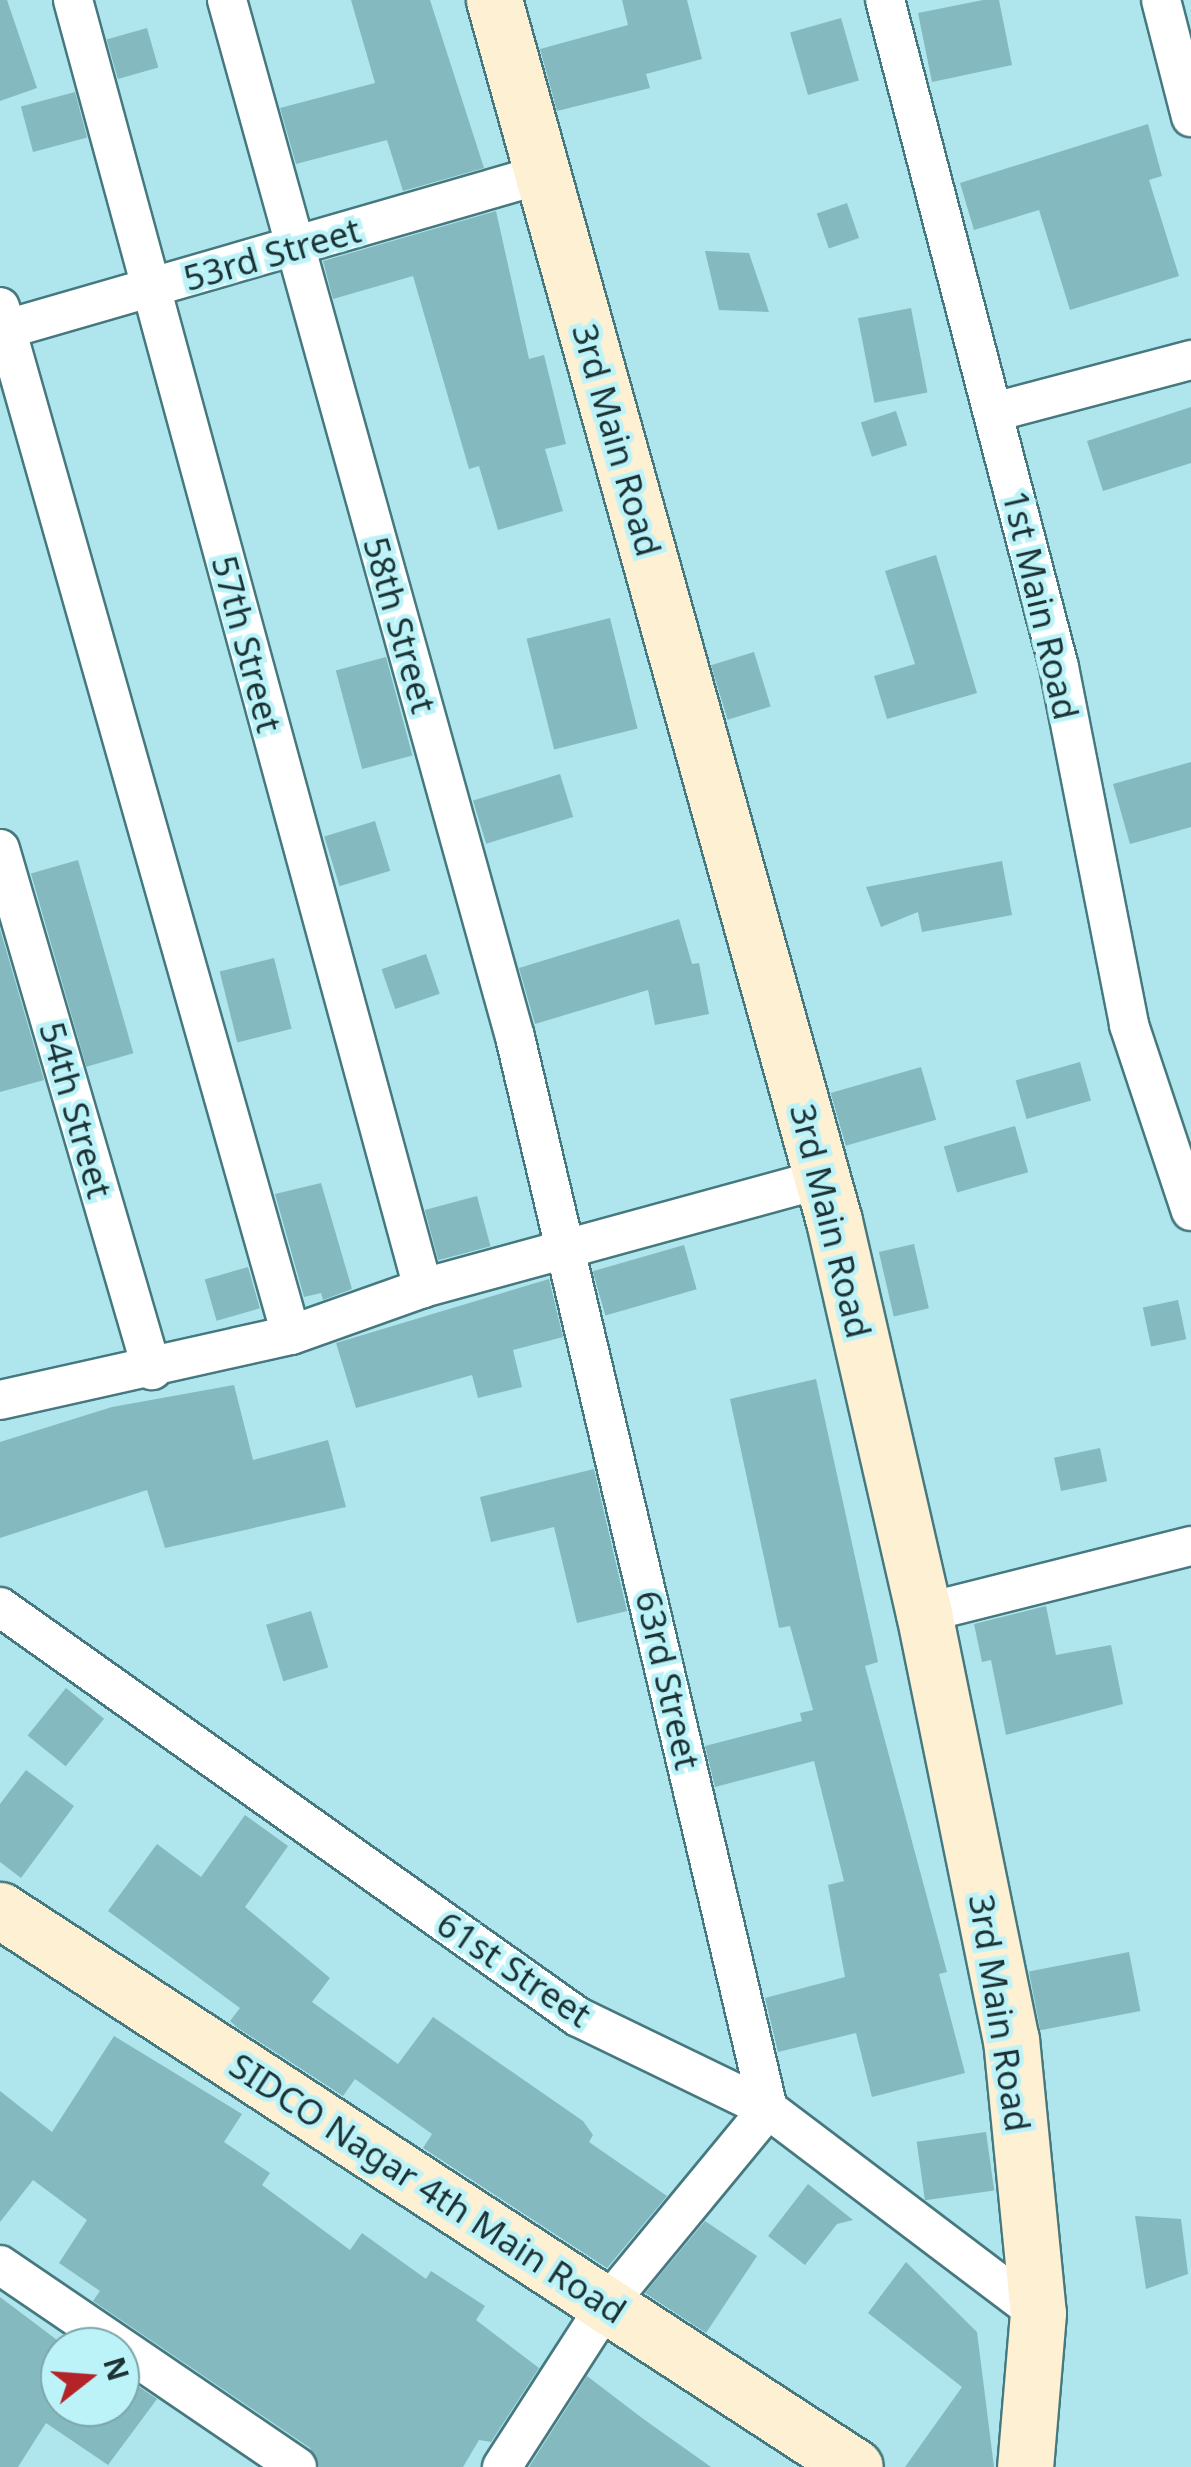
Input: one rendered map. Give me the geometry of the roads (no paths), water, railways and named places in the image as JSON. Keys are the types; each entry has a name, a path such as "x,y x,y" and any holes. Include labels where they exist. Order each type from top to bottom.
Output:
{"street":[{"name":"57th Street","path":"73,0 423,1288"},
{"name":"58th Street","path":"227,0 291,250 515,1037 564,1252"},
{"name":"3rd Main Road","path":"494,0 822,1179 924,1613 1011,2039 1038,2313 1025,2467"},
{"name":"1st Main Road","path":"885,0 1059,667 1129,1025 1191,1211"},
{"path":"1161,0 1191,116"},
{"name":"53rd Street","path":"2,323 291,250 543,174"},
{"path":"2,323 291,1336"},
{"path":"994,412 1191,360"},
{"name":"54th Street","path":"0,849 152,1370"},
{"path":"0,1400 152,1370 291,1336 423,1288 822,1179"},
{"name":"63rd Street","path":"564,1252 768,2109"},
{"path":"924,1613 1191,1546"},
{"name":"61st Street","path":"0,1608 578,2017 768,2109 1038,2313"},
{"name":"SIDCO Nagar 4th Main Road","path":"0,1910 856,2467"},
{"path":"502,2467 607,2304 768,2109"},
{"path":"0,2265 297,2467"}]}
